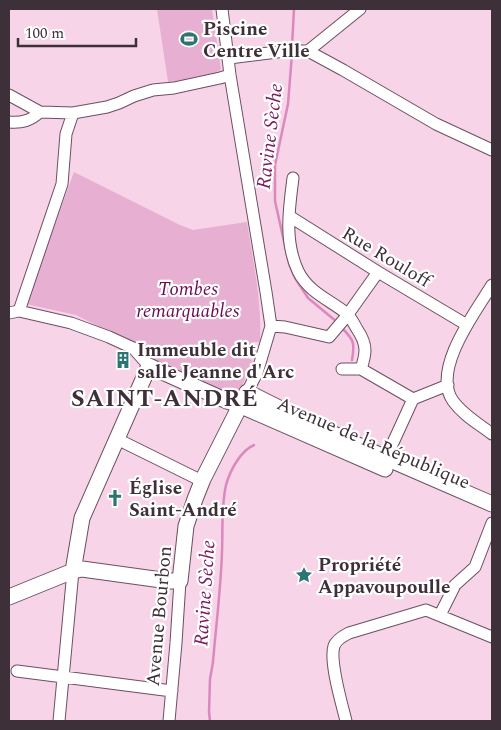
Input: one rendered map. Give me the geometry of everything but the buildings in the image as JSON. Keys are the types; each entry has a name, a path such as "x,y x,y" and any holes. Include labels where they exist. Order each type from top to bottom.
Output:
{"main road":[{"name":"Avenue de la République","path":"149,366 492,515"},
{"path":"73,571 82,518 149,366"},
{"name":"Avenue de la République","path":"247,392 386,458 492,504"},
{"name":"Avenue Bourbon","path":"180,581 186,526 194,499 247,392"},
{"path":"9,597 73,571 89,569 180,581"}],"street":[{"path":"222,9 230,75 270,326 257,373 247,392"},
{"path":"304,51 360,9"},
{"path":"228,58 286,51 304,51 343,70 436,124 492,150"},
{"path":"9,95 40,112 73,112 107,107 153,90 174,88 230,75"},
{"path":"9,122 24,122 40,112"},
{"path":"73,112 66,134 62,184 14,312 71,323 109,337 133,348 149,366"},
{"path":"292,178 289,241 294,261 305,282 316,293 347,316 360,334 365,349 362,369"},
{"name":"Rue Rouloff","path":"289,216 467,325"},
{"path":"270,326 333,333 378,272"},
{"path":"492,285 457,343 449,365 448,385 450,396 454,402 492,434"},
{"path":"342,369 362,369 413,399"},
{"path":"386,458 413,399 448,385"},
{"path":"117,439 202,481"},
{"path":"440,615 455,585 475,567 492,523"},
{"path":"59,721 73,571"},
{"name":"Avenue Bourbon","path":"169,721 180,581"},
{"path":"346,721 334,673 334,646 340,638 349,633 426,610 492,637"},
{"path":"17,671 172,691"}],"green space":[{"name":"Piscine Centre Ville","path":"157,9 212,9 221,69 204,77 168,82"},
{"name":"Tombes remarquables","path":"74,172 193,230 247,222 258,296 260,340 259,342 253,342 249,359 252,360 253,364 238,393 232,394 229,392 228,394 151,360 137,346 76,315 26,304"}],"waterway":[{"name":"Ravine Sèche","path":"292,46 294,9"},
{"name":"Ravine Sèche","path":"292,54 288,104 275,165 275,201 289,264 295,278 308,298 337,322"},
{"name":"Ravine Sèche","path":"342,328 353,342 352,360"},
{"name":"Ravine Sèche","path":"210,721 210,679 221,579 224,493 236,462 244,452 254,445"}],"place":[{"name":"Piscine Centre Ville","path":"189,39"},
{"name":"Immeuble dit salle Jeanne d'Arc","path":"123,360"},
{"name":"Église Saint-André","path":"115,498"},
{"name":"Propriété Appavoupoulle","path":"304,575"}],"district":[{"name":"SAINT-ANDRÉ","path":"165,398"}]}
